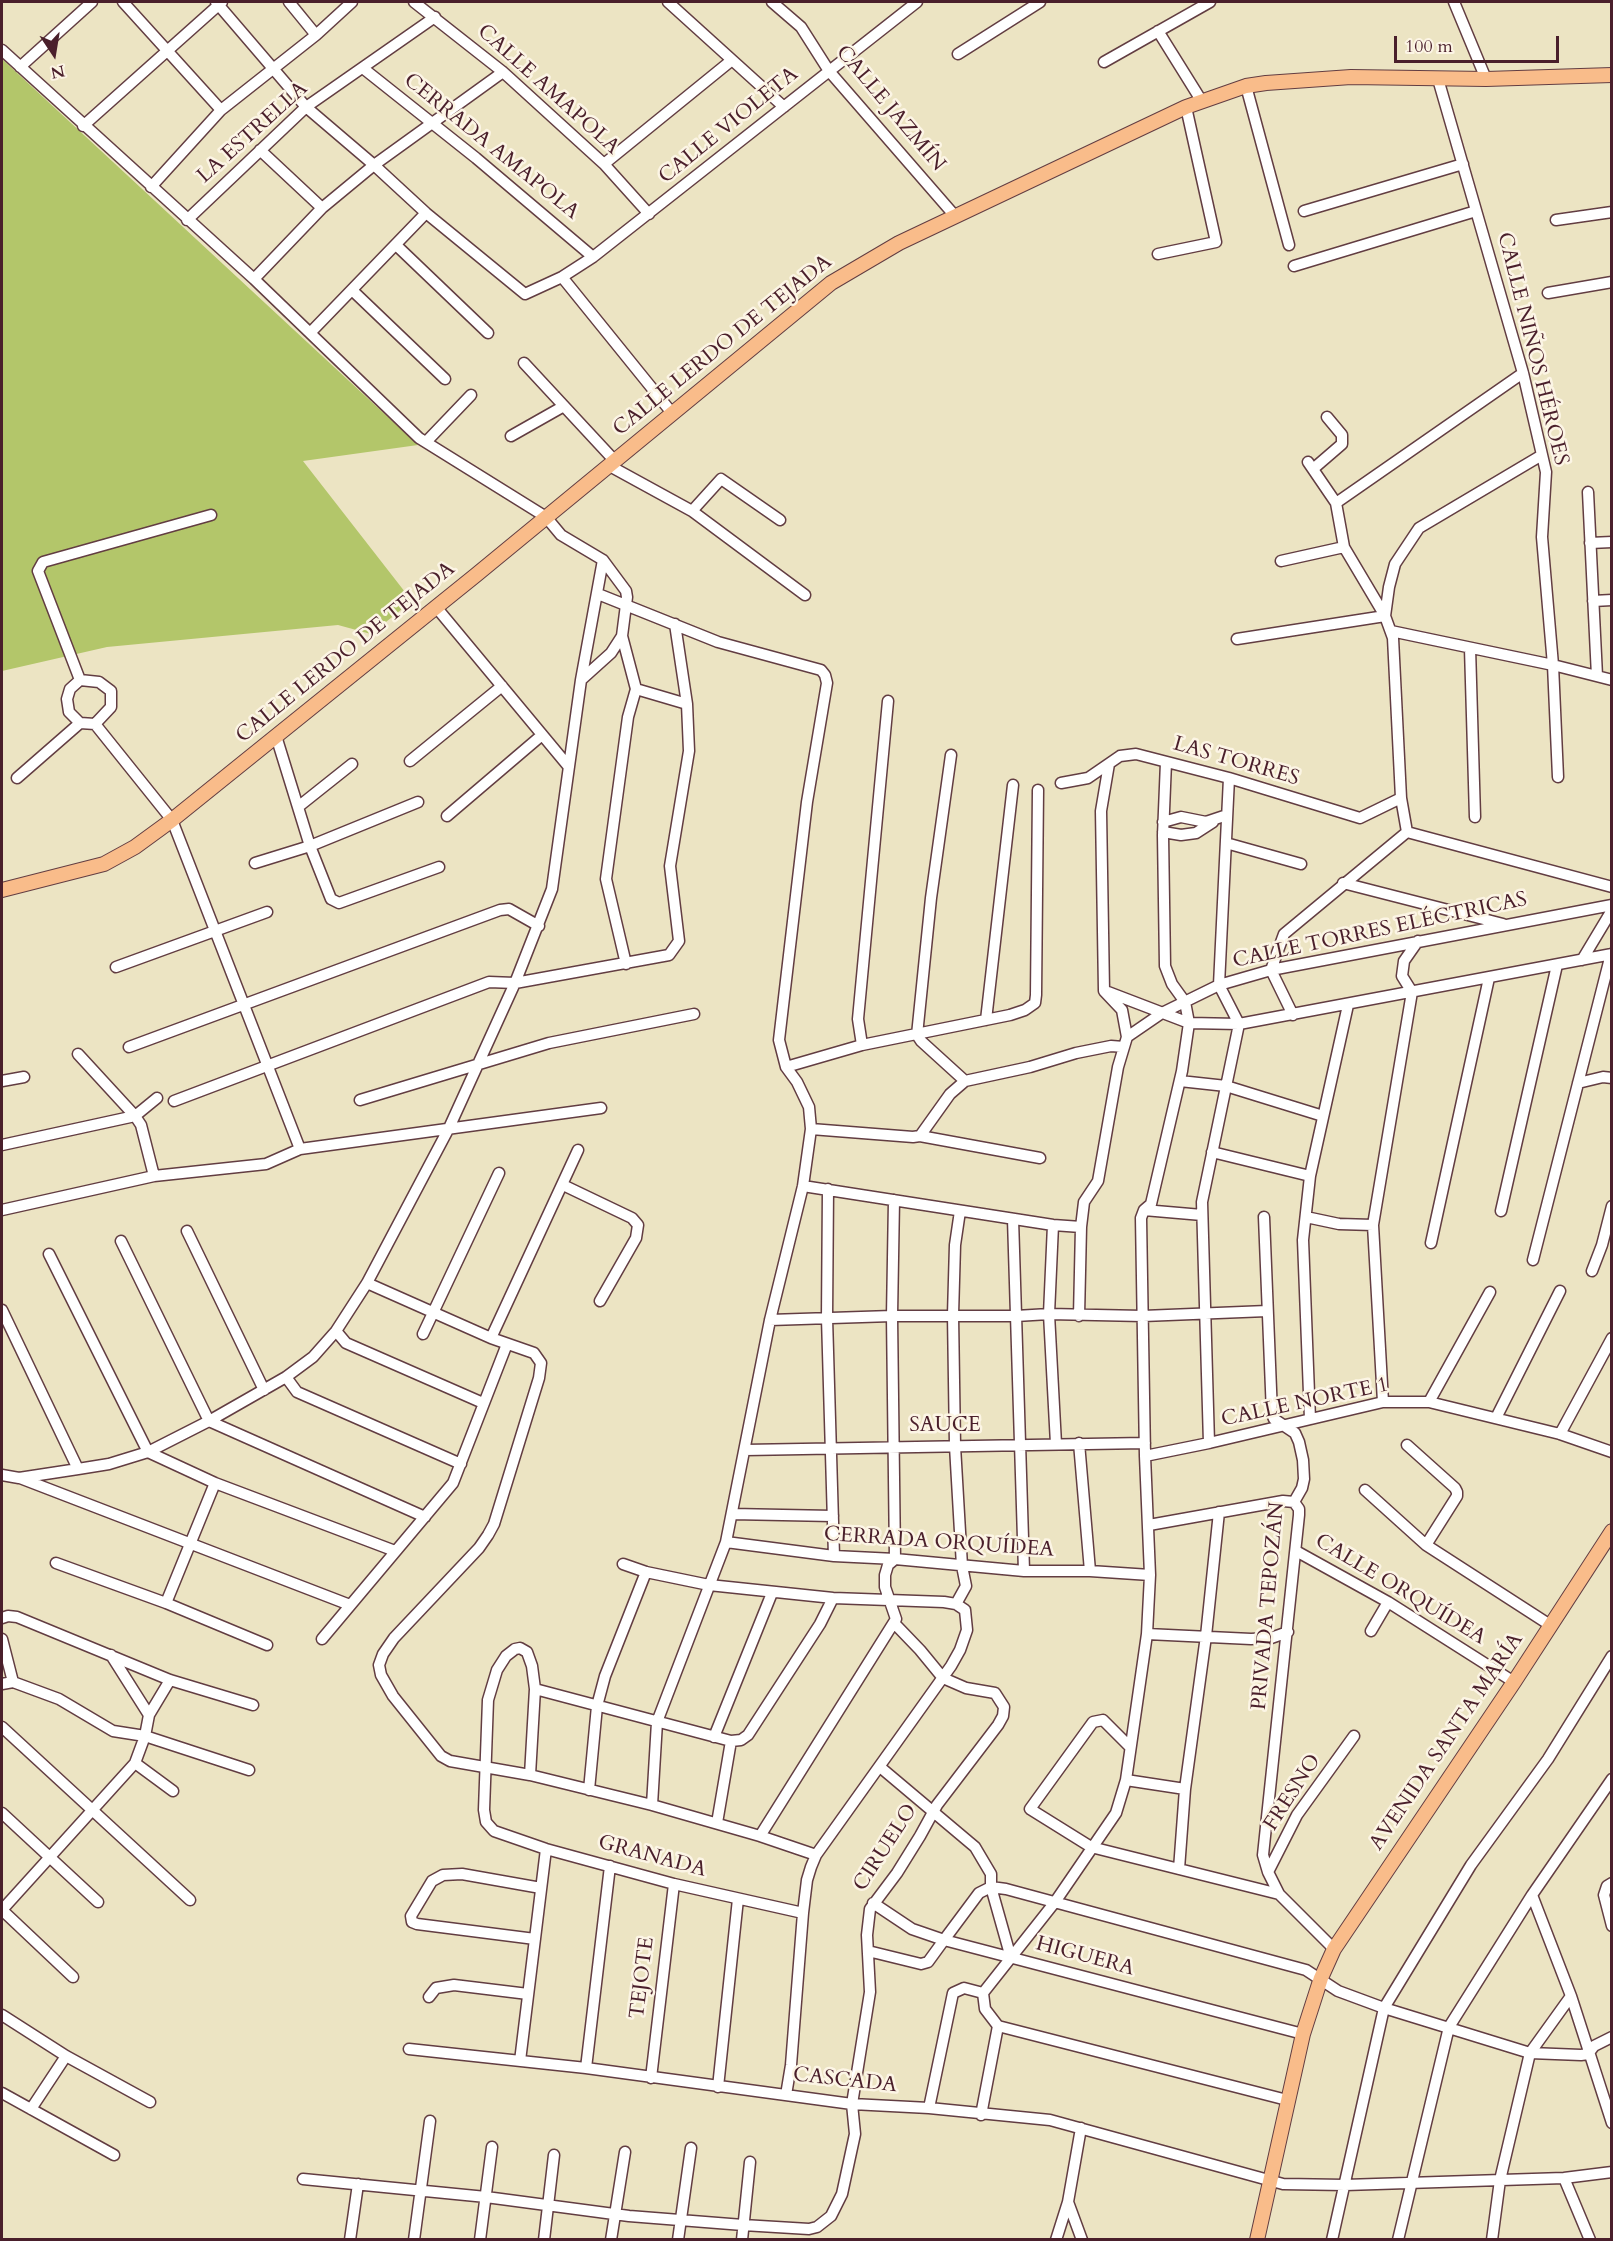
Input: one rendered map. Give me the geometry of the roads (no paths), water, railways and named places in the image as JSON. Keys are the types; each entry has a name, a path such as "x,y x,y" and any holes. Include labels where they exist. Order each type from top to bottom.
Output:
{"main road":[{"name":"CALLE LERDO DE TEJADA","path":"2,890 104,864 135,848 436,608 831,283 899,243 1201,100 1246,86 1350,77 1486,79 1611,75"},
{"name":"AVENIDA SANTA MARÍA","path":"1257,2240 1287,2100 1304,2034 1321,1978 1334,1948 1514,1682 1611,1531"}],"street":[{"path":"20,68 92,2"},
{"path":"123,2 222,110"},
{"path":"289,2 316,35"},
{"path":"151,187 222,110 274,70 352,2"},
{"name":"CALLE AMAPOLA","path":"414,2 503,72 604,164 649,214"},
{"path":"668,2 784,107"},
{"name":"CALLE JAZMÍN","path":"772,2 801,27 829,71 955,216"},
{"path":"958,54 1040,2"},
{"path":"1104,62 1210,2"},
{"path":"1454,2 1486,79"},
{"path":"83,126 219,3 306,107 426,213 310,333"},
{"name":"CALLE VIOLETA","path":"426,213 525,294 562,277 593,257 913,3"},
{"name":"LA ESTRELLA","path":"187,220 306,107 435,17"},
{"path":"1158,31 1201,100"},
{"path":"2,50 254,279 426,442 546,517 561,535 603,560 626,591 627,605 622,636 611,653 581,680"},
{"path":"604,164 732,60"},
{"name":"CERRADA AMAPOLA","path":"363,69 433,123 593,257"},
{"path":"254,279 322,208 374,165 503,72"},
{"name":"CALLE NIÑOS HÉROES","path":"1438,79 1523,373 1546,472 1542,537 1553,665 1558,777"},
{"path":"1246,86 1288,245"},
{"path":"1158,254 1216,242 1186,107"},
{"path":"260,150 322,208"},
{"path":"1304,211 1462,164"},
{"path":"1294,266 1476,211"},
{"path":"1556,220 1611,212"},
{"path":"396,245 488,333"},
{"path":"562,277 672,413"},
{"path":"1548,292 1611,282"},
{"path":"353,291 445,379"},
{"path":"524,363 564,406 611,463 692,511 805,595"},
{"path":"1336,503 1523,373"},
{"path":"426,442 471,395"},
{"path":"511,436 564,406"},
{"path":"1327,417 1342,435 1342,444 1310,466 1336,503 1344,547 1385,616 1393,638 1401,798 1407,832"},
{"path":"1385,616 1395,564 1419,528 1542,455"},
{"path":"692,511 721,478 780,520"},
{"path":"1588,492 1597,676"},
{"path":"80,680 38,571 43,562 211,515"},
{"path":"1590,543 1611,542"},
{"path":"1281,561 1344,547"},
{"path":"19,1478 109,1464 148,1452 209,1421 286,1377 313,1357 336,1331 367,1283 449,1128 480,1063 539,926 552,889 581,680 603,560"},
{"path":"598,594 718,642 821,670 827,683 807,802 779,1040 786,1067 797,1082 809,1107 811,1129 802,1186 770,1320 726,1542 657,1722 652,1805"},
{"path":"1593,601 1611,600"},
{"path":"436,608 569,767"},
{"path":"1237,639 1385,616"},
{"path":"174,1101 489,982 515,983 669,955 679,941 670,866 689,751 687,704 675,624"},
{"path":"1391,631 1553,665 1611,680"},
{"path":"622,636 636,689 628,717 606,879 626,964"},
{"path":"1470,648 1475,817"},
{"path":"95,724 111,707 111,691 99,682 80,680 70,689 66,699 69,712 80,723 95,724 172,820 270,1066 300,1149"},
{"path":"410,761 502,686"},
{"path":"636,689 687,704"},
{"path":"862,1045 858,1019 888,701"},
{"path":"17,778 80,723"},
{"path":"447,816 542,735"},
{"path":"276,736 310,846 330,899 339,903 439,867"},
{"name":"LAS TORRES","path":"1061,783 1088,778 1120,756 1136,754 1229,778 1360,818 1401,798"},
{"path":"951,755 931,898 917,1035 965,1081"},
{"path":"982,1993 1055,1902 1116,1813 1126,1780 1131,1747 1147,1634 1150,1575 1145,1456 1141,1218 1144,1210 1151,1204 1180,1081 1190,1023 1185,1002 1172,984 1165,966 1163,827 1166,762"},
{"path":"298,807 352,764"},
{"path":"1079,1316 1081,1227 1084,1202 1098,1181 1118,1067 1126,1042 1122,1010 1104,991 1101,811 1109,764"},
{"path":"1209,1443 1202,1202 1239,1024 1220,985 1229,778"},
{"path":"987,1020 1013,785"},
{"path":"786,1067 862,1045 987,1020 1025,1010 1035,1003 1038,790"},
{"path":"255,863 310,846 418,802"},
{"path":"1163,827 1181,817 1206,822 1227,815"},
{"path":"1163,827 1181,835 1196,833 1215,820"},
{"path":"1293,1015 1271,970 1284,934 1407,832"},
{"path":"1407,832 1611,887"},
{"path":"1226,843 1301,864"},
{"path":"1343,883 1506,925"},
{"name":"CALLE TORRES ELÉCTRICAS","path":"1126,1042 1162,1013 1220,985 1271,970 1611,905"},
{"path":"129,1047 500,910 509,909 539,926"},
{"path":"1582,960 1611,910"},
{"path":"117,967 267,912"},
{"path":"1383,1402 1373,1225 1412,992 1402,976 1404,961 1419,941"},
{"path":"1104,991 1190,1023 1239,1024 1611,954 1608,979 1578,1083 1533,1260"},
{"path":"1501,1211 1557,964"},
{"path":"1431,1243 1489,978"},
{"path":"1311,1419 1303,1240 1310,1176 1348,1005"},
{"path":"360,1100 549,1043 694,1014"},
{"path":"920,1136 950,1094 965,1081 1126,1042"},
{"path":"78,1054 141,1125 154,1176"},
{"path":"2,1081 24,1077"},
{"path":"1578,1083 1603,1077 1611,1078"},
{"path":"1180,1081 1226,1086 1323,1116"},
{"path":"2,1145 135,1116 157,1098"},
{"path":"2,1210 154,1176 266,1164 300,1149 602,1108"},
{"path":"811,1129 901,1137 920,1136 1040,1158"},
{"path":"491,1338 579,1150"},
{"path":"1212,1152 1310,1176"},
{"path":"423,1334 499,1173"},
{"path":"562,1185 632,1218 638,1226 636,1238 600,1301"},
{"path":"802,1186 1053,1225 1081,1227"},
{"path":"828,1190 827,1318 834,1556"},
{"path":"760,1836 894,1623 896,1614 885,1587 888,1564 895,1559 892,1316 894,1200"},
{"path":"1592,1271 1602,1245 1611,1206"},
{"path":"1144,1210 1202,1215"},
{"path":"956,1604 966,1586 962,1566 955,1446 953,1316 955,1245 960,1211"},
{"name":"PRIVADA TEPOZÁN","path":"1264,1217 1272,1414 1274,1419 1294,1433 1303,1460 1302,1488 1294,1502 1299,1509 1296,1551 1263,1855 1268,1872 1279,1894 1334,1948"},
{"path":"1306,1217 1339,1224 1373,1225"},
{"path":"1013,1219 1024,1571"},
{"path":"1053,1225 1049,1314 1056,1444"},
{"path":"187,1231 264,1390"},
{"path":"121,1241 209,1421 425,1517"},
{"path":"49,1254 148,1452 215,1483 395,1551"},
{"path":"367,1283 491,1338 534,1353 541,1363 539,1378 494,1524 479,1548 389,1644 380,1665 381,1675 393,1696 441,1756 461,1765 530,1775 652,1805 760,1836 816,1855"},
{"path":"1496,1418 1560,1291"},
{"path":"1429,1402 1490,1292"},
{"path":"2,1310 78,1469"},
{"path":"770,1320 1049,1314 1143,1316 1267,1311"},
{"path":"336,1331 346,1343 483,1403"},
{"path":"1560,1434 1611,1338"},
{"path":"322,1639 453,1483 507,1344"},
{"path":"286,1377 297,1392 461,1464"},
{"name":"CALLE NORTE 1","path":"1145,1456 1383,1402 1429,1402 1560,1434 1611,1452"},
{"path":"1079,1443 1090,1572"},
{"name":"SAUCE","path":"745,1450 1145,1443"},
{"path":"1407,1445 1457,1492 1457,1496 1426,1545"},
{"path":"2,1474 19,1478 192,1542 350,1605"},
{"path":"166,1604 215,1483"},
{"path":"1365,1490 1426,1545 1550,1625"},
{"path":"1149,1525 1283,1501 1294,1502"},
{"path":"1179,1869 1185,1789 1220,1512"},
{"path":"732,1514 833,1516"},
{"name":"CERRADA ORQUÍDEA","path":"726,1542 834,1556 895,1559 1024,1571 1150,1575"},
{"name":"CALLE ORQUÍDEA","path":"1296,1551 1388,1602 1514,1682"},
{"path":"56,1563 267,1645"},
{"path":"623,1564 646,1572 709,1585 832,1598 956,1604 965,1610 967,1630 960,1650 943,1678 816,1855 807,1880 791,2065 786,2095"},
{"path":"589,1790 597,1706 615,1647 646,1572"},
{"path":"714,1737 772,1593"},
{"path":"535,1689 731,1742 741,1740 748,1735 820,1624 832,1598"},
{"path":"1371,1632 1388,1602"},
{"path":"2,1618 17,1617 170,1680 253,1705"},
{"path":"894,1623 943,1678"},
{"path":"1147,1634 1251,1639 1270,1638 1288,1632"},
{"path":"2,1639 7,1683 59,1699 113,1731 145,1736 249,1770"},
{"path":"487,1768 488,1700 497,1670 506,1656 514,1649 520,1648 527,1652 532,1666 535,1689 530,1775"},
{"path":"111,1655 149,1715"},
{"path":"1332,2240 1384,2008 1471,1865 1548,1759 1611,1656"},
{"name":"CIRUELO","path":"808,2234 831,2216 842,2194 855,2134 852,2104 870,1992 868,1916 873,1903 897,1873 921,1836 932,1813 1003,1716 1004,1707 995,1693 966,1688 943,1678"},
{"path":"73,1977 2,1910 135,1763 145,1736 149,1715 170,1680"},
{"path":"1131,1747 1103,1720 1093,1722 1030,1809 1092,1847 1279,1894"},
{"path":"2,1727 190,1900"},
{"name":"FRESNO","path":"1268,1872 1297,1815 1354,1736"},
{"path":"717,1823 731,1742"},
{"path":"135,1763 174,1791"},
{"path":"880,1767 975,1847 991,1874 991,1887 1011,1958"},
{"name":"GRANADA","path":"487,1768 484,1816 494,1831 546,1849 674,1884 803,1913"},
{"path":"1401,2239 1449,2027 1532,1894 1611,1779"},
{"path":"1126,1780 1185,1789"},
{"path":"2,1813 98,1902"},
{"path":"520,2061 546,1849"},
{"path":"586,2068 610,1866"},
{"path":"535,1939 417,1924 412,1922 411,1916 432,1881 443,1875 462,1874 541,1888"},
{"path":"1611,1883 1604,1895 1611,1926"},
{"name":"TEJOTE","path":"651,2078 674,1884"},
{"path":"868,1951 921,1964 928,1962 979,1893 991,1887 1055,1902 1306,1970 1338,1991 1384,2008 1530,2053 1549,2052 1572,2056 1588,2054 1594,2046 1611,2037"},
{"path":"1532,1894 1571,1996 1611,2123"},
{"path":"718,2086 738,1899"},
{"name":"HIGUERA","path":"873,1903 912,1929 944,1940 1304,2034"},
{"path":"429,1997 436,1988 454,1985 528,1994"},
{"path":"929,2108 953,1993 964,1988 982,1993"},
{"path":"982,1993 985,2009 998,2026 1287,2100"},
{"path":"1492,2240 1500,2180 1530,2053 1571,1996"},
{"path":"2,2015 66,2056 150,2103"},
{"path":"981,2115 998,2026"},
{"name":"CASCADA","path":"410,2049 586,2068 852,2104 929,2108 981,2115 1050,2120 1289,2185 1564,2178 1611,2172"},
{"path":"30,2109 66,2056"},
{"path":"2,2093 114,2155"},
{"path":"414,2240 429,2121"},
{"path":"1056,2240 1068,2202 1081,2128"},
{"path":"480,2240 492,2147"},
{"path":"678,2240 691,2148"},
{"path":"612,2240 625,2152"},
{"path":"544,2240 554,2155"},
{"path":"742,2240 750,2162"},
{"path":"1564,2178 1590,2240"},
{"path":"303,2179 486,2197 808,2234"},
{"path":"350,2240 358,2184"},
{"path":"1068,2202 1082,2240"}]}
